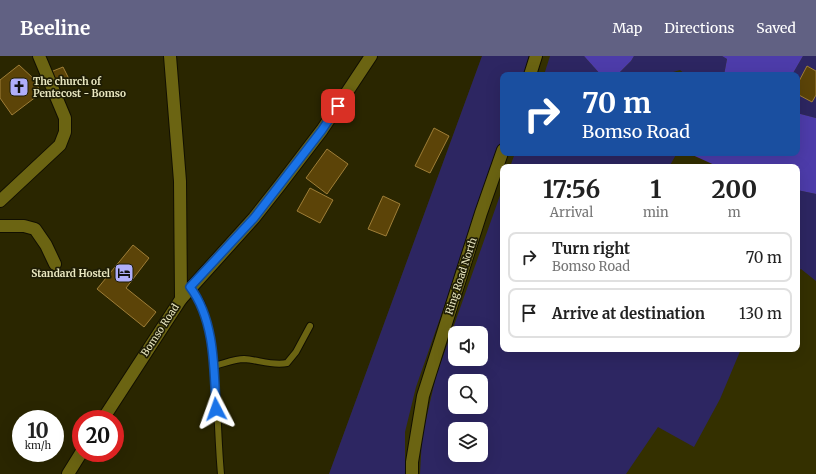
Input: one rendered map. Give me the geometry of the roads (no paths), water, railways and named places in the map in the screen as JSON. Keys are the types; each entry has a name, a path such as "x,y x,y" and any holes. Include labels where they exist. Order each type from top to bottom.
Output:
{"street":[{"path":"0,201 60,145 65,132 65,118 39,56"},
{"path":"170,56 180,181 180,299"},
{"name":"Bomso Road","path":"109,410 180,299 254,218 272,196 322,130 371,56"},
{"path":"531,72 536,56"},
{"name":"Ring Road North","path":"412,474 412,462 423,396 481,213 501,156"},
{"path":"0,226 24,226 35,229 46,245 55,264"},
{"path":"68,474 75,462"}],"lane":[{"path":"190,287 202,305 208,331 213,366 221,474"},
{"path":"213,366 242,359 259,360 276,365 287,363 296,352 310,326"}],"place":[{"name":"The church of Pentecost - Bomso","path":"19,87"},
{"name":"Standard Hostel","path":"124,273"}]}
